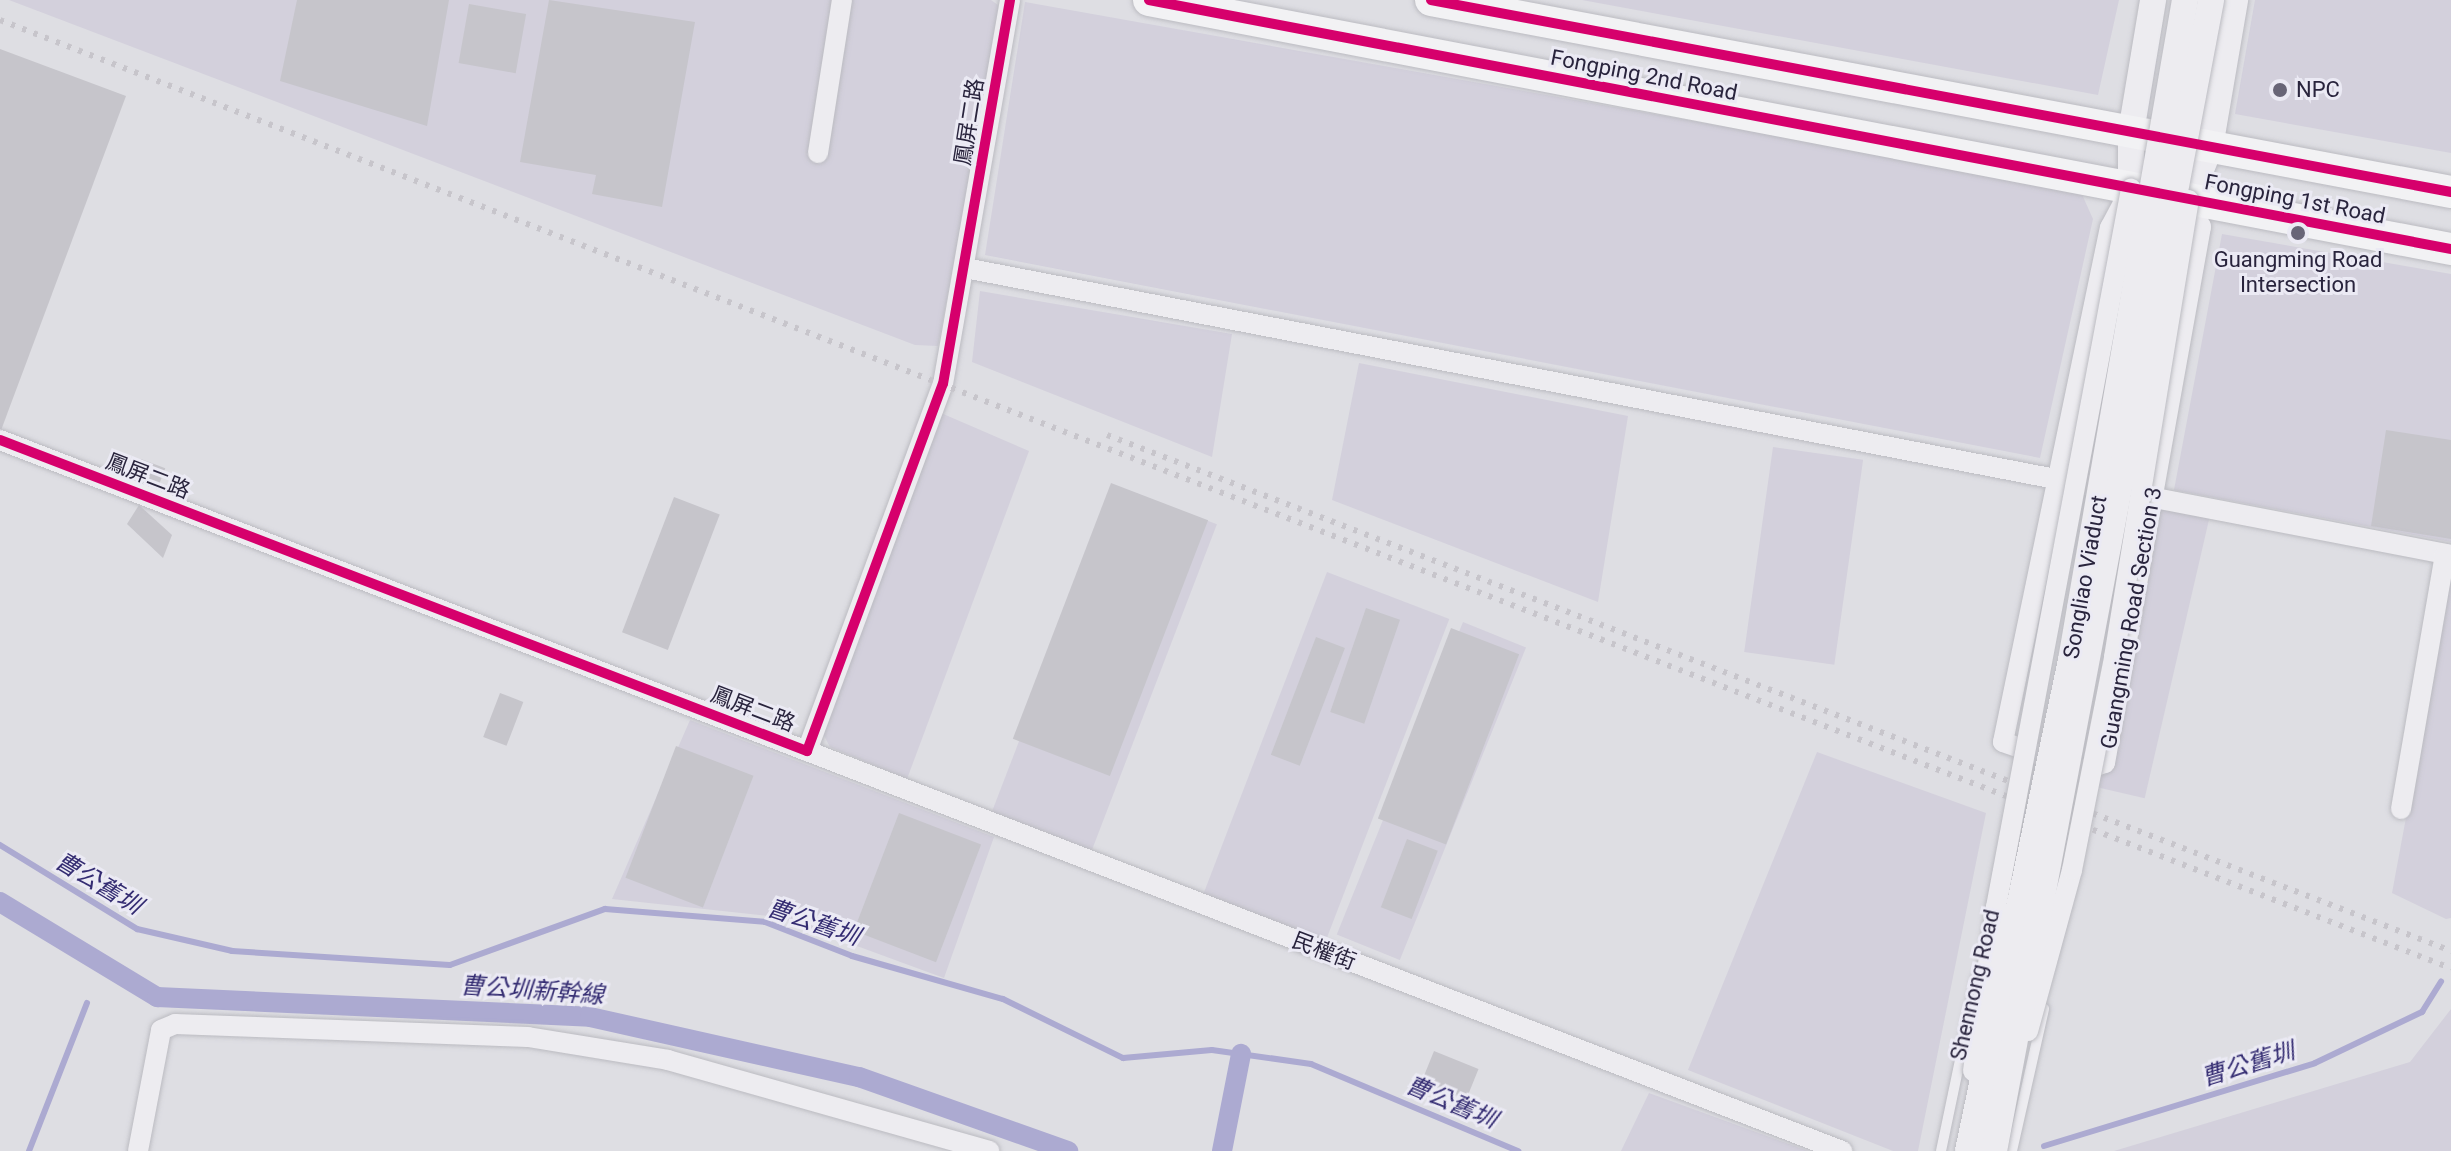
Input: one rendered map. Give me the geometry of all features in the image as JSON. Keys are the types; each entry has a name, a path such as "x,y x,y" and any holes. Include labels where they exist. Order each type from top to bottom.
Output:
{"main road":[{"name":"Fongping 2nd Road","path":"1149,0 2131,189"},
{"name":"Fongping 2nd Road","path":"1431,0 2131,132"},
{"name":"Fongping 2nd Road","path":"1615,90 1626,37"},
{"name":"Fongping 1st Road","path":"2131,132 2451,192"},
{"name":"Fongping 1st Road","path":"2131,189 2451,249"}],"street":[{"path":"818,153 842,0"},
{"name":"鳳屏二路","path":"0,440 807,751 943,384 1010,0"},
{"name":"Guangming Road Section 3","path":"2153,0 2131,132 2131,189 2110,227 2003,742 2083,770 2105,763 2201,227 2189,200"},
{"name":"Songliao Viaduct","path":"1965,1151 2071,660 2185,0"},
{"name":"Songliao Viaduct","path":"1996,1151 2211,0"},
{"path":"2189,200 2210,147 2235,0"},
{"name":"Songliao Viaduct","path":"1965,1151 1996,907 2131,189"},
{"name":"Songliao Viaduct","path":"1996,1151 2072,870 2189,200"},
{"path":"965,268 2448,555 2401,809"},
{"name":"民權街","path":"807,751 1842,1151"},
{"path":"138,1151 161,1030 175,1024 528,1037 668,1060 989,1151"}],"lane":[{"name":"Shennong Road","path":"1941,1151 1995,897 2014,886 2055,906 2062,924 2012,1151"}],"shaded area":[{"path":"9,0 991,0 1002,8 938,346 915,345"},
{"path":"1582,0 2119,0 2098,95"},
{"path":"2255,0 2451,0 2451,153 2235,114"},
{"path":"1025,2 2080,190 2093,219 2040,458 985,255"},
{"path":"2222,234 2451,274 2451,542 2174,490"},
{"path":"980,291 1232,334 1212,457 972,362"},
{"path":"1359,363 1628,416 1598,602 1332,500"},
{"path":"941,413 1029,451 907,779 830,747 820,728"},
{"path":"1773,447 1863,460 1834,665 1744,652"},
{"path":"1117,486 1217,524 1092,850 992,812"},
{"path":"2159,505 2210,517 2145,798 2094,787"},
{"path":"1327,572 1449,619 1325,942 1203,895"},
{"path":"2451,575 2451,918 2446,919 2392,893"},
{"path":"1463,622 1526,647 1400,960 1337,934"},
{"path":"690,720 994,837 944,978 778,917 612,899"},
{"path":"1817,752 1986,813 1918,1151 1893,1151 1688,1070"},
{"path":"2451,1009 2451,1151 2114,1151 2410,1062"},
{"path":"1649,1093 1808,1151 1621,1151"}],"building":[{"path":"297,0 449,0 427,126 280,81"},
{"path":"549,0 695,22 662,207 592,194 596,175 520,162"},
{"path":"469,4 526,14 516,73 459,63"},
{"path":"0,49 126,96 0,433"},
{"path":"2386,430 2451,440 2451,539 2371,526"},
{"path":"141,459 165,468 157,489 133,480"},
{"path":"1111,483 1208,520 1110,776 1013,739"},
{"path":"674,497 720,515 668,650 622,632"},
{"path":"139,505 172,535 163,558 127,524"},
{"path":"1366,608 1400,620 1364,724 1330,712"},
{"path":"1451,628 1519,654 1446,845 1378,818"},
{"path":"1316,637 1345,648 1300,766 1271,755"},
{"path":"500,693 523,702 506,746 483,737"},
{"path":"676,746 753,776 703,907 625,878"},
{"path":"899,813 981,845 936,962 854,931"},
{"path":"1407,839 1438,851 1412,919 1381,907"},
{"path":"1434,1051 1479,1069 1465,1101 1421,1083"}],"waterway":[{"name":"曹公舊圳","path":"0,845 137,929 232,951 450,965 605,909 765,922 852,956 1003,999 1123,1058 1212,1050 1311,1064 1518,1151"},
{"name":"曹公圳新幹線","path":"0,902 157,997 590,1017 859,1077 1068,1151"},
{"name":"曹公舊圳","path":"2044,1146 2315,1063 2422,1012 2441,982"},
{"path":"29,1151 87,1003"},
{"path":"1222,1151 1241,1054"}],"railway":[{"path":"0,20 2451,968"},
{"path":"1107,435 2451,951"}],"cycle path":[{"path":"0,440 807,751 943,384 1010,0"},
{"path":"1149,0 2451,249"},
{"path":"1431,0 2451,192"}],"place":[{"name":"NPC","path":"2280,90"},
{"name":"Guangming Road Intersection","path":"2298,233"}]}
